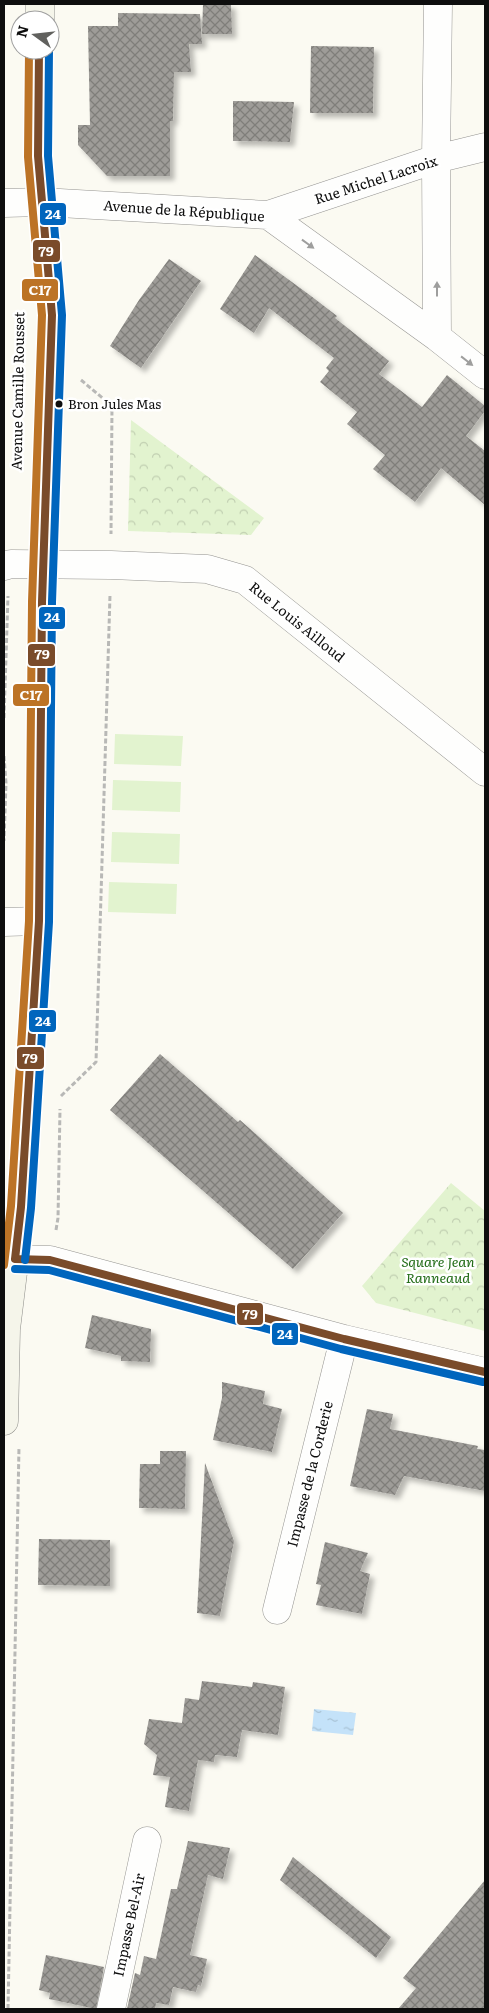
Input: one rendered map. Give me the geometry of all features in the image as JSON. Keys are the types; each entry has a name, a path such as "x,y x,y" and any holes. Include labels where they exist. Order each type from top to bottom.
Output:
{"street":[{"path":"437,338 436,159 438,4"},
{"path":"4,1421 7,1296 15,1259 21,1207 39,922 43,565 52,314 38,156 39,60"},
{"name":"Rue Michel Lacroix","path":"268,216 436,159 485,146"},
{"name":"Avenue de la République","path":"4,203 42,202 268,216 485,375"},
{"name":"Rue Louis Ailloud","path":"7,565 111,565 208,569 245,580 485,772"},
{"path":"4,922 39,922"},
{"path":"15,1259 50,1260 344,1339 485,1372"},
{"name":"Impasse de la Corderie","path":"277,1610 344,1339"},
{"name":"Impasse Bel-Air","path":"111,2009 147,1841"}],"path":[{"path":"4,718 7,565"},
{"path":"4,756 6,783 4,841"}],"green space":[{"path":"131,420 264,518 251,535 128,531"},
{"path":"115,734 183,736 181,766 114,764"},
{"path":"113,780 181,782 180,812 112,810"},
{"path":"112,832 180,834 179,864 111,862"},
{"path":"109,882 177,884 176,914 108,912"},
{"name":"Square Jean Ranneaud","path":"451,1183 485,1211 485,1331 376,1303 362,1286"}],"water":[{"path":"314,1709 356,1713 353,1735 312,1731"}],"building":[{"path":"203,4 231,4 232,34 202,34"},
{"path":"118,13 200,14 202,44 189,44 191,72 174,72 173,121 170,121 170,176 107,176 78,145 78,125 90,125 88,26 118,26"},
{"path":"311,46 374,47 373,113 310,113"},
{"path":"233,101 294,102 290,142 233,141"},
{"path":"255,255 337,316 335,318 389,361 379,374 422,407 447,375 485,406 485,411 466,436 485,451 485,505 441,468 415,502 373,469 385,455 347,424 357,412 320,382 329,371 326,368 334,358 269,308 254,333 220,309"},
{"path":"169,259 201,281 141,368 110,346 139,300"},
{"path":"160,1054 238,1122 240,1120 343,1213 293,1269 110,1110"},
{"path":"92,1315 151,1329 150,1362 121,1361 121,1356 85,1348"},
{"path":"222,1382 265,1391 263,1404 282,1409 272,1452 213,1440 222,1398"},
{"path":"367,1409 393,1414 390,1429 478,1446 477,1449 485,1450 485,1491 404,1476 395,1495 350,1486"},
{"path":"160,1451 186,1451 185,1509 139,1508 140,1464 160,1464"},
{"path":"205,1463 234,1541 220,1616 197,1613"},
{"path":"39,1539 110,1540 110,1586 38,1585"},
{"path":"325,1542 368,1553 360,1571 370,1574 362,1614 316,1605 321,1585 316,1584"},
{"path":"202,1681 252,1687 253,1682 285,1687 278,1735 242,1730 237,1757 215,1755 214,1762 198,1760 189,1811 165,1807 170,1777 153,1775 157,1755 144,1744 149,1719 182,1723 185,1698 199,1700"},
{"path":"188,1841 230,1848 223,1879 208,1875 190,1955 207,1959 201,1986 198,1985 196,1992 173,1987 169,2005 156,2003 155,2009 127,2009 135,1973 140,1975 144,1956 156,1959 171,1889 177,1889"},
{"path":"293,1857 391,1937 376,1958 280,1880"},
{"path":"485,1880 485,2009 398,2009 416,1988 403,1978"},
{"path":"46,1955 104,1967 96,2009 49,1999 50,1993 39,1990"}],"transit line":[{"name":"C17","path":"4,1265 11,1206 29,921 32,602 42,315 28,157 29,60"},
{"name":"79","path":"15,1259 21,1207 39,921 42,602 52,315 38,156 39,60"},
{"name":"24","path":"25,1260 31,1208 49,922 52,602 62,315 48,156 49,60"},
{"name":"79","path":"15,1259 50,1260 344,1339 485,1372"},
{"name":"24","path":"15,1269 49,1270 341,1349 483,1382"}],"place":[{"name":"Bron Jules Mas","path":"59,404"}]}
